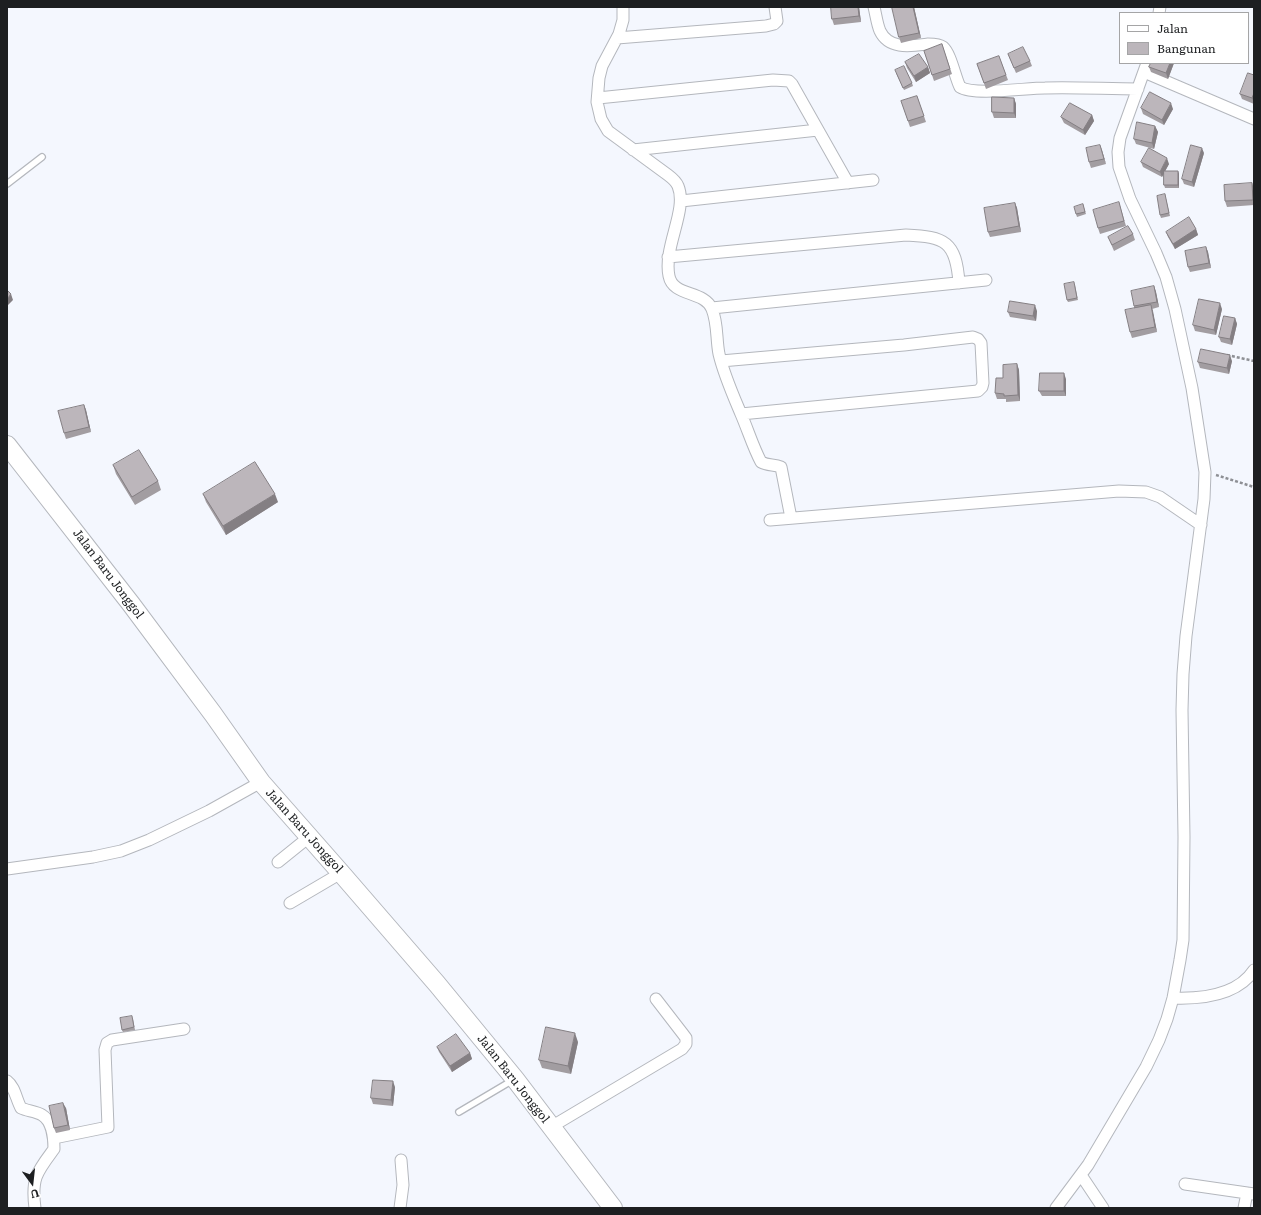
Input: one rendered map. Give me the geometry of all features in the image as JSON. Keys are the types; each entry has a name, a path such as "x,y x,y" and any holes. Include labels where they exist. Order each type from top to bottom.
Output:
{"main road":[{"name":"Jalan Baru Jonggol","path":"7,445 131,604 260,782 437,984 515,1079 613,1208"}],"street":[{"path":"623,7 623,20 617,38 602,66 599,78 598,98 600,114 604,126 608,131 676,182 679,187 681,200 667,263 669,276 672,284 676,288 700,297 712,308 717,327 719,353 727,380 761,462 767,466 774,464 781,467 791,518"},
{"path":"617,38 766,26 774,24 777,21 775,7"},
{"path":"874,7 880,32 887,40 895,45 909,46 932,44 941,46 947,52 960,87 964,90 977,92 1046,88 1138,90"},
{"path":"1056,1208 1081,1175 1146,1067 1160,1040 1167,1019 1180,960 1184,921 1183,674 1186,636 1204,499 1205,472 1192,388 1175,309 1166,277 1130,199 1119,167 1118,152 1120,138 1145,68 1254,119"},
{"path":"598,98 784,80 789,81 848,183"},
{"path":"633,150 818,130"},
{"path":"681,200 873,180"},
{"path":"668,257 906,235 927,236 941,240 947,244 958,266 959,283"},
{"path":"712,308 986,280"},
{"path":"722,362 973,337 978,339 980,343 983,383 982,387 978,391 741,414"},
{"path":"770,520 1119,491 1146,492 1160,497 1201,525"},
{"path":"7,869 93,857 121,851 149,840 208,811 260,782"},
{"path":"278,862 309,838"},
{"path":"290,903 341,873"},
{"path":"1172,998 1202,998 1225,992 1246,980 1254,970"},
{"path":"551,1128 682,1049 686,1044 686,1038 656,999"},
{"path":"54,1138 108,1127 105,1050 107,1043 112,1040 184,1029"},
{"path":"7,1081 13,1087 17,1102 21,1108 41,1114 46,1118 54,1138 54,1149 42,1164 33,1185 35,1208"},
{"path":"400,1208 403,1185 401,1160"},
{"path":"1081,1175 1103,1208"},
{"path":"1185,1184 1250,1194 1244,1208"}],"lane":[{"path":"7,184 42,156"},
{"path":"458,1112 515,1079"}],"path":[{"path":"1220,354 1254,361"},
{"path":"1205,472 1254,487"}],"building":[{"path":"831,7 858,7 859,16 832,19"},
{"path":"892,7 913,7 919,33 899,37"},
{"path":"942,44 950,69 932,75 924,51"},
{"path":"1023,47 1030,61 1014,68 1008,54"},
{"path":"919,54 928,67 914,76 905,62"},
{"path":"999,56 1006,75 984,83 977,64"},
{"path":"1150,64 1170,64 1166,73 1149,67"},
{"path":"904,66 912,83 903,88 895,70"},
{"path":"1248,73 1254,75 1254,93 1252,98 1240,94"},
{"path":"1150,92 1171,103 1162,120 1141,108"},
{"path":"917,96 924,116 908,121 901,101"},
{"path":"992,97 1014,98 1014,113 992,112"},
{"path":"1070,103 1092,115 1083,130 1061,117"},
{"path":"1137,122 1155,126 1152,143 1134,139"},
{"path":"1100,145 1104,159 1089,162 1086,148"},
{"path":"1191,145 1202,148 1192,182 1182,179"},
{"path":"1149,148 1167,158 1160,172 1141,162"},
{"path":"1164,171 1178,171 1178,185 1164,185"},
{"path":"1252,183 1253,200 1225,201 1224,185"},
{"path":"1165,194 1169,213 1160,215 1157,196"},
{"path":"1119,202 1124,221 1098,228 1093,210"},
{"path":"1015,203 1019,226 988,232 984,208"},
{"path":"1083,204 1085,212 1076,214 1074,207"},
{"path":"1189,217 1196,229 1173,244 1166,232"},
{"path":"1128,226 1133,234 1112,245 1108,237"},
{"path":"1206,247 1209,263 1188,267 1185,251"},
{"path":"1074,282 1077,298 1067,300 1064,284"},
{"path":"1154,286 1157,302 1134,306 1131,291"},
{"path":"7,290 11,294 7,299"},
{"path":"1199,299 1220,303 1214,330 1193,325"},
{"path":"1010,301 1035,305 1033,316 1008,312"},
{"path":"1151,305 1155,327 1130,332 1125,310"},
{"path":"1224,316 1235,318 1230,339 1219,337"},
{"path":"1201,349 1230,355 1227,368 1198,362"},
{"path":"1017,364 1018,395 1004,396 1004,394 995,393 996,378 1003,378 1003,365"},
{"path":"1040,373 1064,373 1064,391 1039,391"},
{"path":"84,405 89,427 64,433 58,411"},
{"path":"139,450 158,481 132,497 113,465"},
{"path":"255,462 275,494 223,526 203,494"},
{"path":"132,1016 134,1027 122,1030 120,1018"},
{"path":"546,1027 575,1033 568,1066 539,1060"},
{"path":"456,1034 470,1053 450,1066 437,1047"},
{"path":"373,1080 393,1081 391,1100 371,1098"},
{"path":"63,1103 68,1125 54,1128 49,1106"}]}
